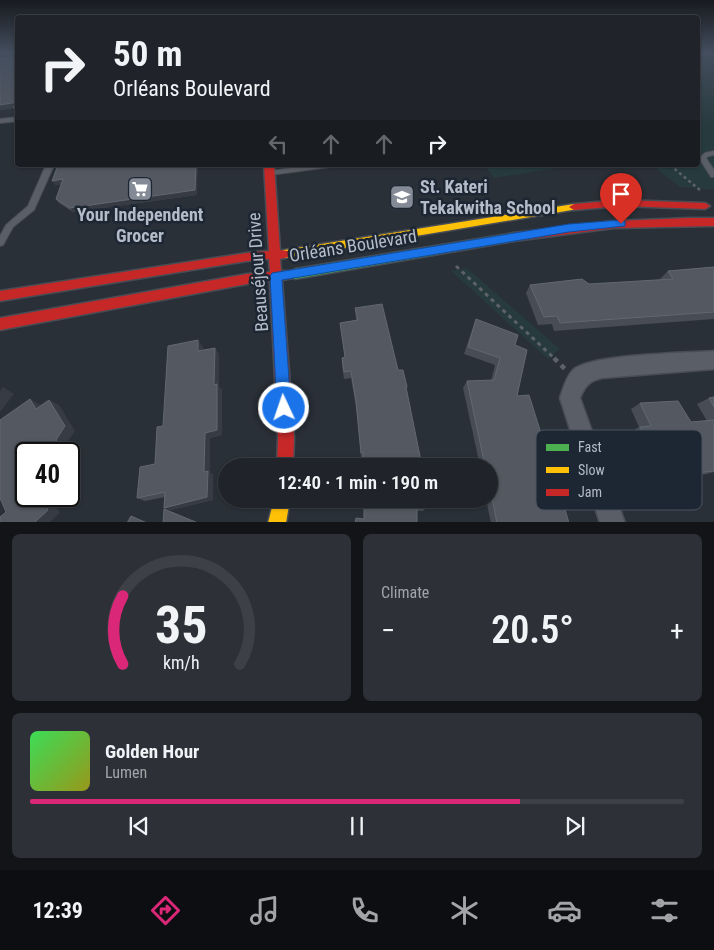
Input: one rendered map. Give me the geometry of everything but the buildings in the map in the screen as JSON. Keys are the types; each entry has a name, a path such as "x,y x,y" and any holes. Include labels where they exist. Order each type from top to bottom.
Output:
{"main road":[{"name":"Beauséjour Drive","path":"270,169 286,438 285,458"},
{"name":"Orléans Boulevard","path":"0,296 247,256 275,255 554,209 628,203 714,207"},
{"name":"Orléans Boulevard","path":"0,324 112,302 247,279 276,276 569,228 676,220 714,222"},
{"path":"277,522 280,508"}],"street":[{"path":"581,430 570,398 576,380 587,371 714,360"},
{"path":"609,510 613,522"}],"lane":[{"path":"0,120 15,119"},
{"path":"714,153 706,154 702,158 714,174"},
{"path":"0,243 10,225 31,208 49,167"},
{"path":"270,169 300,167"}],"path":[{"path":"672,167 702,192"},
{"path":"456,266 576,380"}],"green space":[{"path":"700,77 714,77 714,190 680,187 655,167 700,167"},
{"path":"486,167 563,167 494,178"},
{"path":"467,268 560,349 548,359 451,271"}],"traffic: fast":[{"path":"295,274 514,237"}],"traffic: slow":[{"path":"284,254 574,207"},
{"path":"277,522 280,508"}],"traffic: jam":[{"path":"269,167 286,438 285,458"},
{"path":"574,207 621,203 705,206"},
{"path":"514,237 614,225 714,222"},
{"path":"0,296 247,257 284,254"},
{"path":"0,324 247,279 295,274"}],"place":[{"name":"Your Independent Grocer","path":"140,189"},
{"name":"St. Kateri Tekakwitha School","path":"402,197"}],"route":[{"path":"284,408 276,276 305,273 569,228 621,224"}]}
